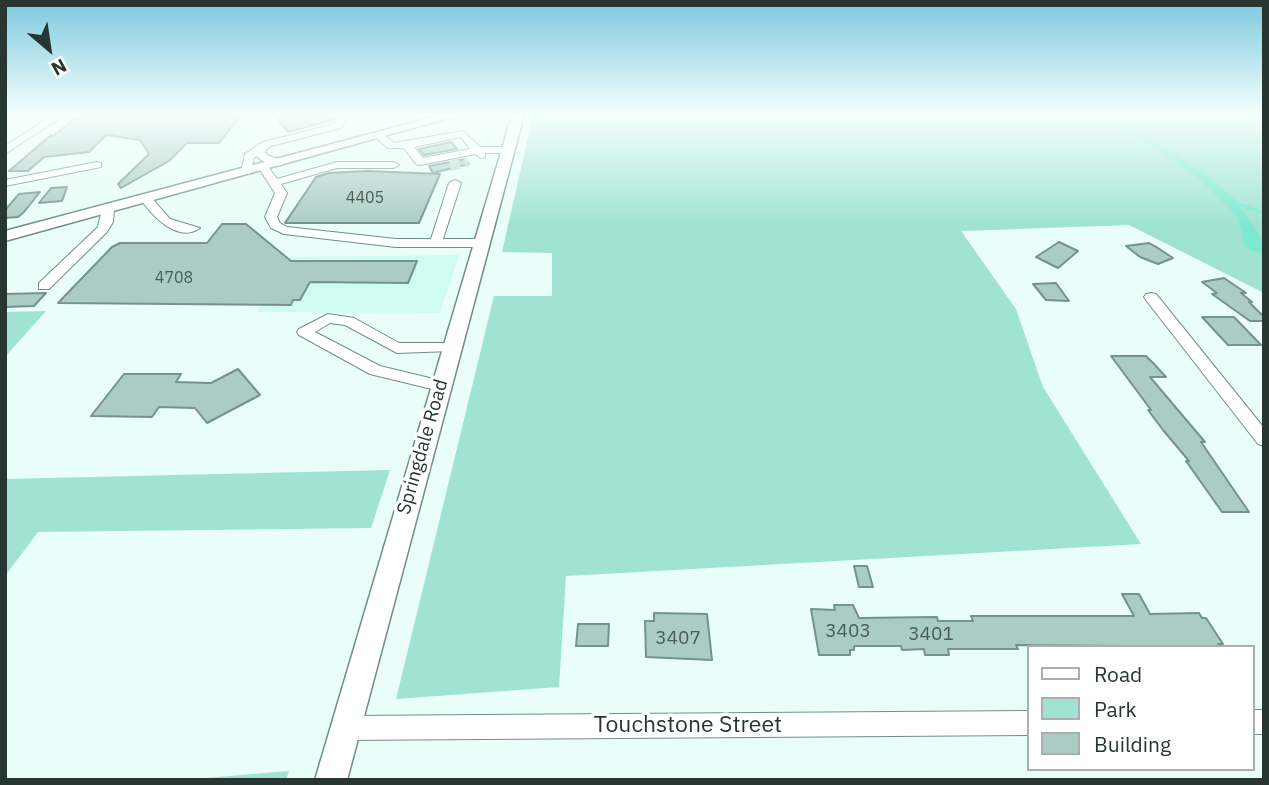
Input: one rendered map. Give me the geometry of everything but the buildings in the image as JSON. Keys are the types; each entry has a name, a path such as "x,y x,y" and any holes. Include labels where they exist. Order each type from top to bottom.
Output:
{"main road":[{"path":"5,236 321,152"},
{"name":"Springdale Road","path":"331,780 451,346 509,152"}],"street":[{"path":"246,172 249,156 257,152"},
{"path":"261,152 263,157 279,163"},
{"path":"412,152 420,162 430,168 450,166"},
{"path":"420,162 472,152"},
{"path":"468,162 476,160 481,155 480,152"},
{"path":"5,183 97,165"},
{"path":"274,183 337,165 394,165"},
{"path":"263,167 281,193 271,217 275,225 284,230 396,243 482,243"},
{"path":"436,243 455,183"},
{"path":"146,198 155,212 172,227 194,228"},
{"path":"44,286 103,229 107,222 107,209"},
{"path":"1151,297 1264,440"},
{"path":"440,386 375,370 304,332 328,318 349,321 397,348 451,346"},
{"name":"Touchstone Street","path":"346,727 1028,723"}],"shaded area":[{"path":"1159,152 1172,152 1205,173 1238,202 1264,212 1264,215 1239,206 1259,235 1264,255 1245,247 1238,217 1197,177"},
{"path":"459,255 440,313 257,312 290,257"}],"green space":[{"path":"525,152 1264,152 1264,293 1129,225 961,231 1016,309 1043,387 1141,544 566,576 559,687 396,699 494,296 552,296 552,253 502,252"},
{"path":"46,311 5,357 5,312"},
{"path":"390,470 371,528 38,532 5,576 5,479"},
{"path":"289,771 286,780 182,780"}],"tunnel":[{"path":"450,166 468,162"}]}
